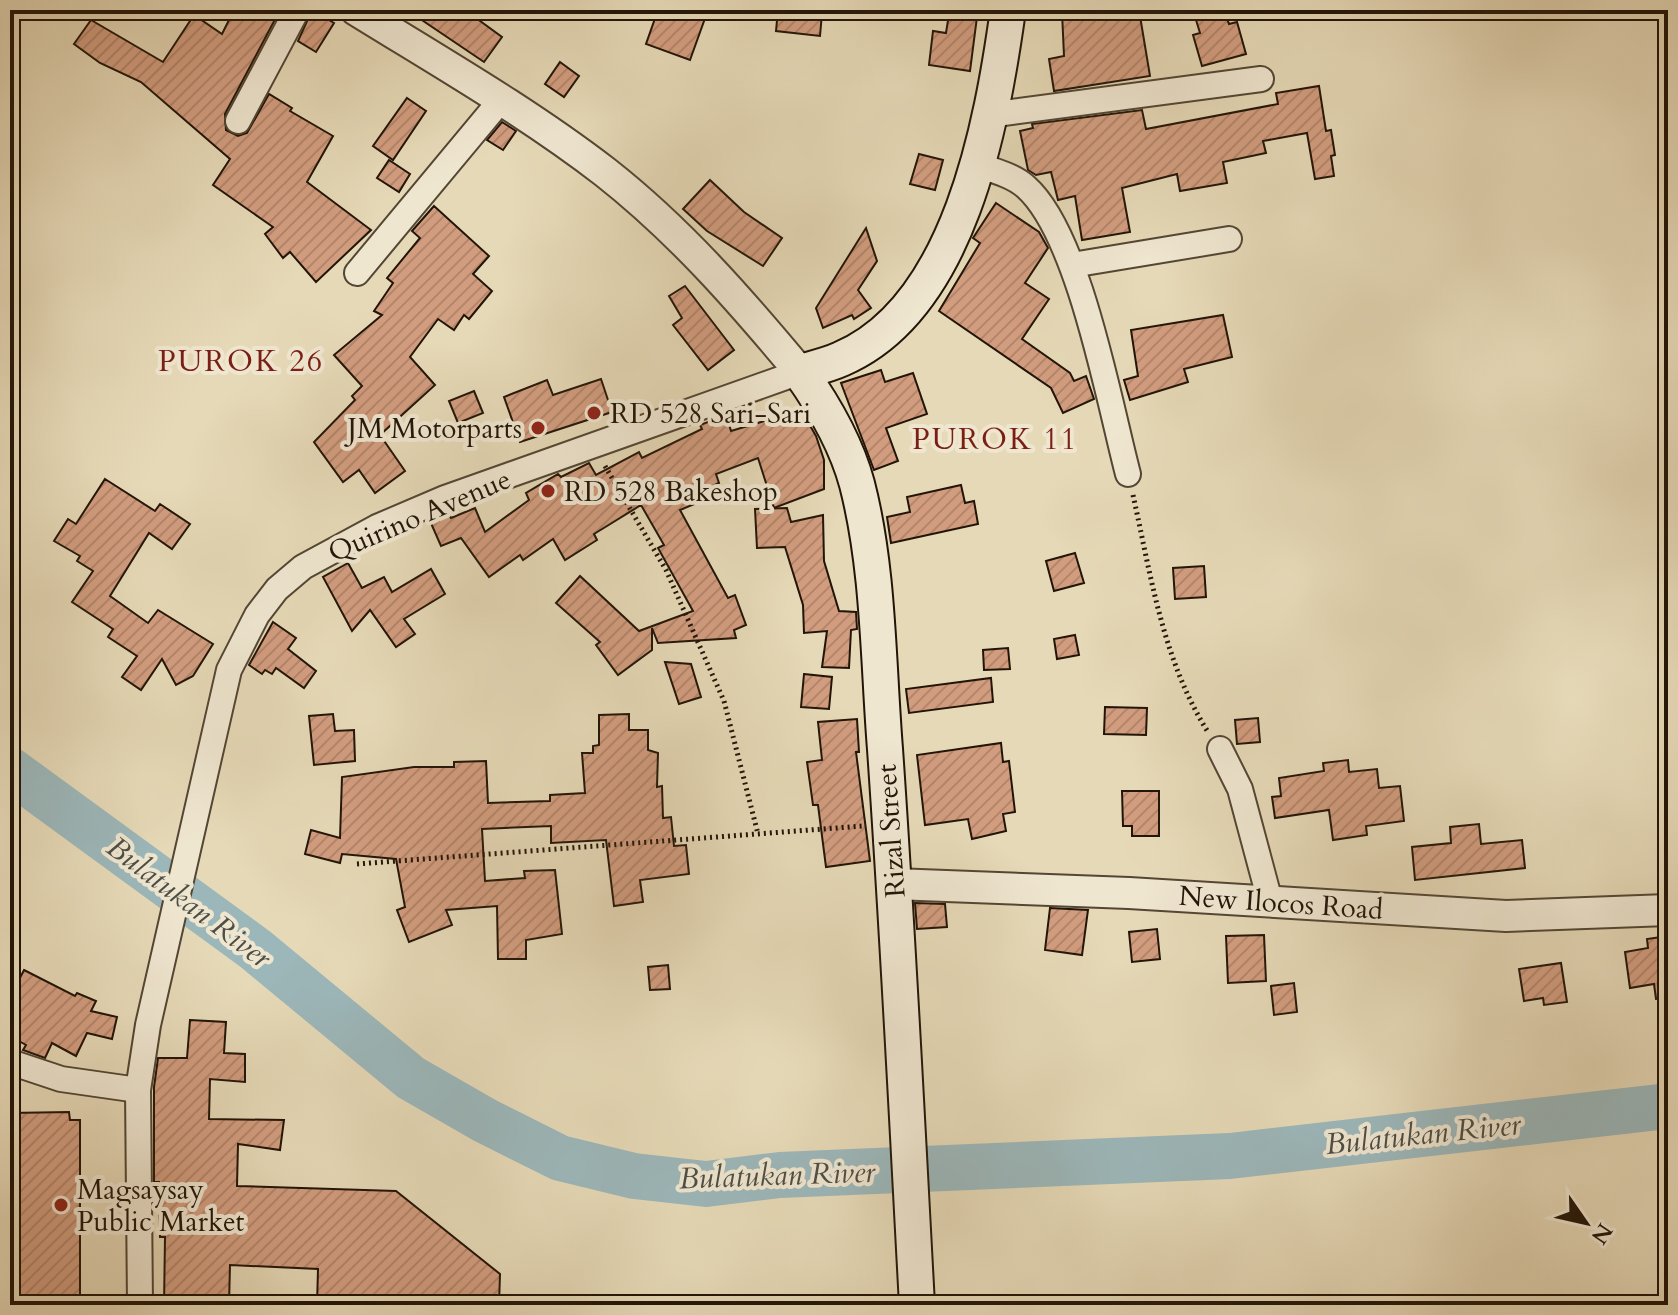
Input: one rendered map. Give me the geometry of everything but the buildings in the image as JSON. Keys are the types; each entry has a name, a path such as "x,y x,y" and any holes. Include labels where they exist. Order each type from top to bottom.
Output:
{"main road":[{"name":"Quirino Avenue","path":"800,372 842,359 880,335 907,309 939,264 976,165 989,115 1008,10"},
{"name":"Rizal Street","path":"800,372 822,403 844,446 857,485 874,609 894,884 917,1305"}],"street":[{"path":"238,121 297,10"},
{"path":"356,10 501,100 606,173 658,217 710,268 800,372"},
{"path":"989,115 1261,79"},
{"path":"357,273 501,100"},
{"path":"976,165 1024,184 1052,219 1072,265 1128,474"},
{"path":"1072,265 1229,239"},
{"name":"Quirino Avenue","path":"140,1305 138,1090 149,1020 229,670 257,615 277,589 303,567 338,546 445,498 800,372"},
{"path":"1220,749 1248,814 1270,901"},
{"name":"New Ilocos Road","path":"894,884 1270,901 1506,916 1668,910"},
{"path":"10,1062 61,1079 138,1090"}],"path":[{"path":"593,445 666,570 724,701 758,834"},
{"path":"1128,474 1159,613 1180,681 1220,749"},
{"path":"357,864 890,825"}],"waterway":[{"name":"Bulatukan River","path":"10,770 255,949 411,1078 486,1121 560,1158 634,1176 706,1184 780,1175 1230,1156 1668,1106"}],"place":[{"name":"RD 528 Sari-Sari","path":"594,413"},
{"name":"JM Motorparts","path":"538,428"},
{"name":"RD 528 Bakeshop","path":"548,491"},
{"name":"Magsaysay Public Market","path":"61,1205"}],"district":[{"name":"PUROK 26","path":"241,361"},
{"name":"PUROK 11","path":"995,439"}]}
